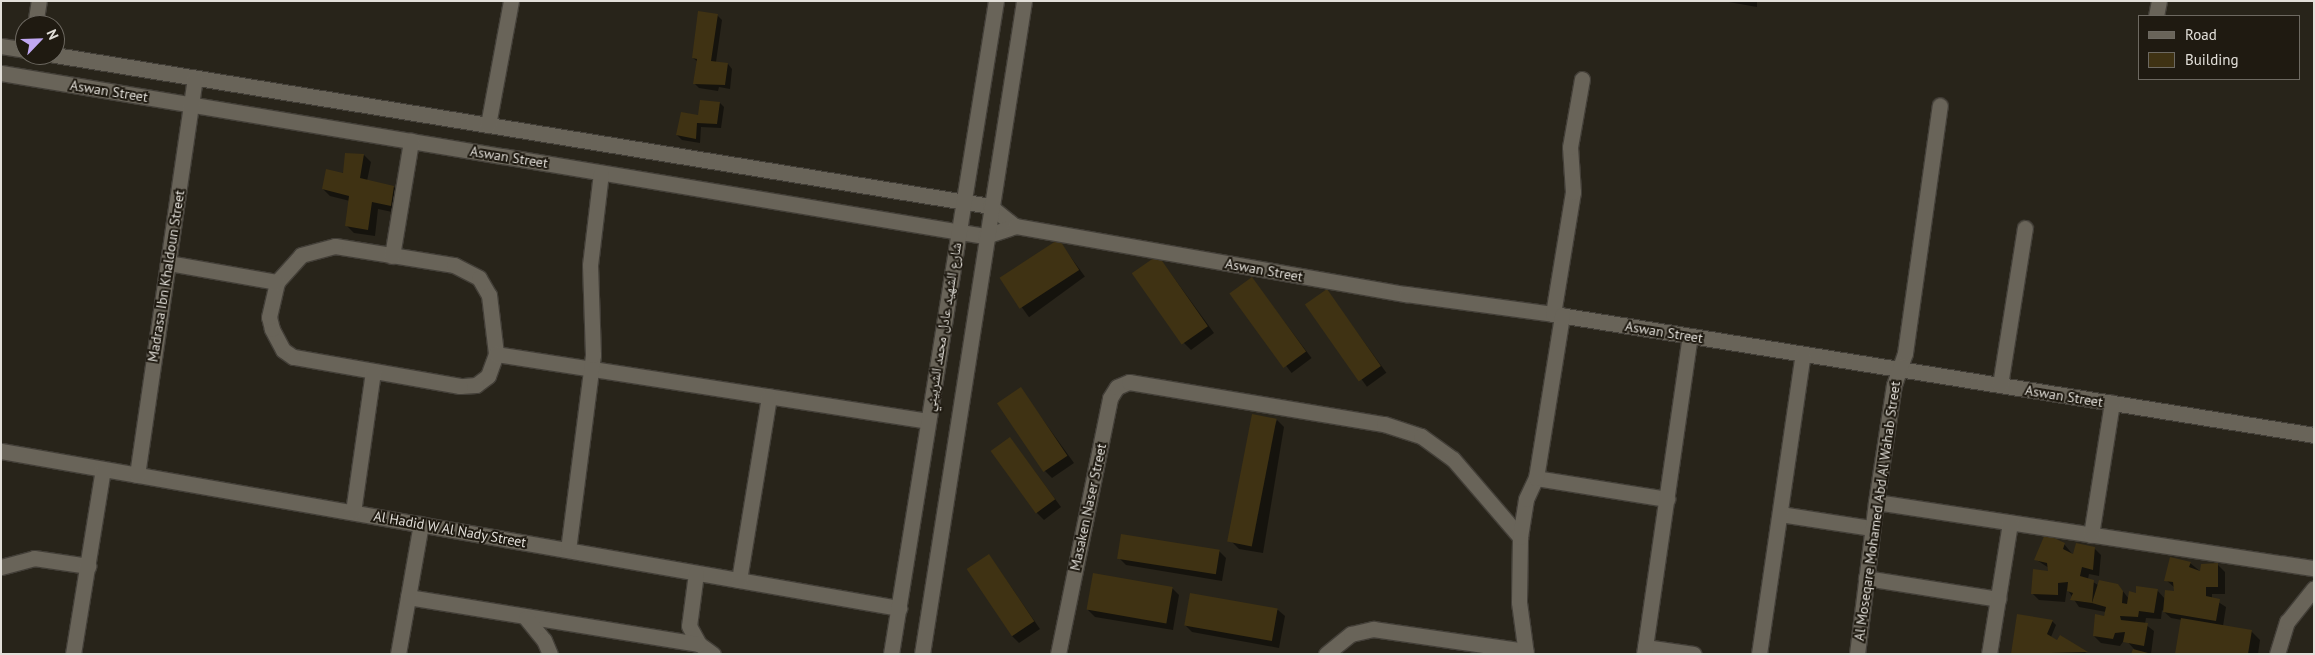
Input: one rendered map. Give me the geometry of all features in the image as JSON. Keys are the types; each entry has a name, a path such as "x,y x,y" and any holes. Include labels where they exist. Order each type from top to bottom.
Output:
{"street":[{"path":"37,15 39,1"},
{"path":"488,125 511,1"},
{"name":"شارع الشهيد عادل محمد الشربيني","path":"891,654 996,1"},
{"name":"شارع الشهيد عادل محمد الشربيني","path":"922,654 985,236 1024,1"},
{"path":"2156,15 2159,1"},
{"path":"1,46 15,48"},
{"name":"Aswan Street","path":"65,57 990,206 1015,226"},
{"name":"Aswan Street","path":"1,74 958,232 985,236 1015,226 1406,294 1557,315 2314,436"},
{"name":"Madrasa Ibn Khaldoun Street","path":"136,475 193,105 195,78"},
{"path":"1326,654 1351,634 1373,629 1525,653 1518,594 1520,537 1526,499 1536,478 1572,192 1570,147 1582,79"},
{"name":"Al Moseqare Mohamed Abd Al Wahab Street","path":"1857,654 1872,528 1899,369 1904,354 1940,105"},
{"path":"392,256 411,141"},
{"path":"568,550 592,369 594,327 590,265 601,173"},
{"path":"2000,386 2025,228"},
{"path":"323,247 392,256 463,268 479,278 489,295 496,354 488,376 468,387 293,357 283,350 272,329 269,317 277,282 301,256 323,247"},
{"path":"168,263 277,282"},
{"path":"1690,336 1645,650 1694,654"},
{"path":"496,354 928,421"},
{"path":"1759,654 1803,354"},
{"path":"353,512 373,371"},
{"name":"Masaken Naser Street","path":"1058,654 1110,398 1123,384 1142,382 1384,424 1421,436 1453,458 1497,514 1520,537"},
{"path":"739,580 769,396"},
{"path":"2091,535 2112,403"},
{"name":"Al Hadid W Al Nady Street","path":"1,451 898,608"},
{"path":"74,654 103,469"},
{"path":"1536,478 1667,499"},
{"path":"1876,502 2314,568"},
{"path":"1780,514 1872,528"},
{"path":"1989,654 2010,523"},
{"path":"398,654 421,524"},
{"path":"1,567 34,558 88,566"},
{"path":"696,573 688,619 691,632 699,644 713,654"},
{"path":"1866,578 1998,599"},
{"path":"2277,654 2287,622 2314,588"},
{"path":"408,597 526,618 699,644"},
{"path":"526,618 544,640 550,654"}],"building":[{"path":"698,11 718,14 711,61 728,63 725,85 693,84 697,59 692,58"},
{"path":"700,100 720,102 717,124 697,123 696,139 676,135 681,112 698,115"},
{"path":"345,153 364,154 360,178 394,186 391,206 372,202 368,230 345,226 349,196 322,189 326,169 343,173"},
{"path":"1059,239 1079,270 1020,309 999,278"},
{"path":"1158,255 1208,326 1182,345 1132,273"},
{"path":"1252,277 1306,351 1283,368 1229,293"},
{"path":"1327,289 1381,366 1359,381 1305,304"},
{"path":"1021,387 1067,456 1043,472 997,403"},
{"path":"1252,414 1277,419 1252,546 1227,542"},
{"path":"1010,437 1055,499 1036,513 991,451"},
{"path":"1121,534 1220,550 1216,574 1117,559"},
{"path":"2045,534 2065,543 2063,549 2073,554 2076,543 2095,547 2093,570 2082,567 2080,576 2094,580 2092,603 2070,600 2073,593 2067,591 2068,582 2058,583 2058,595 2031,594 2033,569 2048,571 2047,563 2034,560"},
{"path":"989,554 1034,621 1012,636 967,569"},
{"path":"2170,557 2191,562 2189,567 2200,571 2201,564 2218,563 2218,587 2206,587 2206,596 2220,599 2216,621 2163,612 2165,590 2174,591 2173,582 2164,581"},
{"path":"1093,573 1173,587 1166,624 1087,609"},
{"path":"2099,580 2118,584 2123,591 2122,603 2127,604 2129,591 2136,593 2136,586 2158,589 2154,613 2139,611 2138,617 2120,616 2121,620 2148,623 2144,646 2123,642 2125,632 2115,633 2113,639 2093,636 2095,614 2104,616 2106,607 2092,603"},
{"path":"1190,593 1278,608 1272,641 1184,625"},
{"path":"2017,614 2053,620 2047,634 2057,640 2060,635 2088,652 2011,654"},
{"path":"2181,618 2252,630 2248,654 2175,654"},
{"path":"2133,649 2148,653 2148,654 2131,654"}]}
